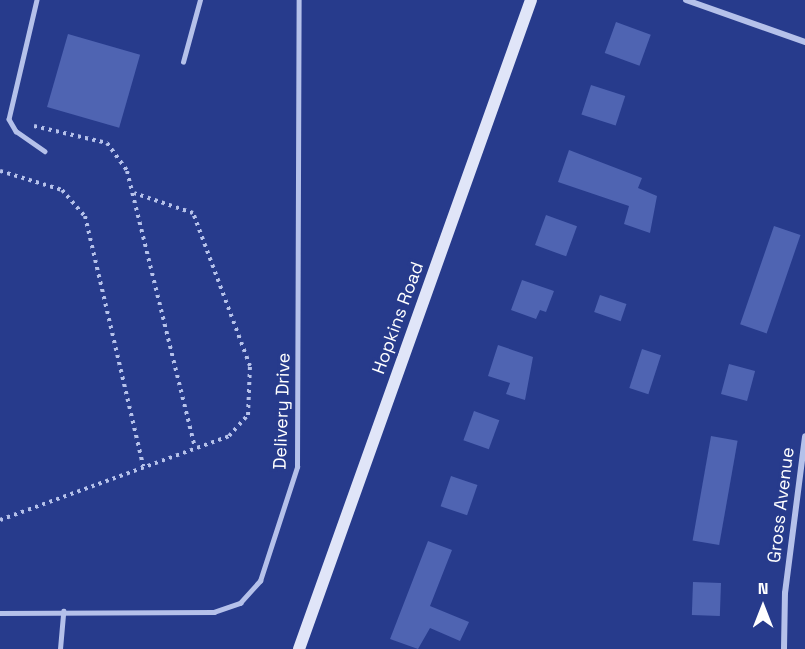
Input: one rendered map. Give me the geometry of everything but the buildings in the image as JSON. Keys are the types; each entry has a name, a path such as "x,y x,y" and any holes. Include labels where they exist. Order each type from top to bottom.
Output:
{"main road":[{"name":"Hopkins Road","path":"299,649 531,0"}],"street":[{"path":"686,0 805,42"},
{"name":"Gross Avenue","path":"784,649 785,593 805,436"}],"lane":[{"path":"37,0 9,119 16,131 45,151"},
{"path":"183,62 200,0"},
{"name":"Delivery Drive","path":"0,614 63,611 214,612 240,603 260,581 297,467 299,0"},
{"path":"60,649 63,611"}],"path":[{"path":"34,126 107,143 127,171 195,447"},
{"path":"0,171 62,190 85,216 142,466"},
{"path":"0,520 195,447 241,426 252,399 250,366 193,213 134,193"}]}
